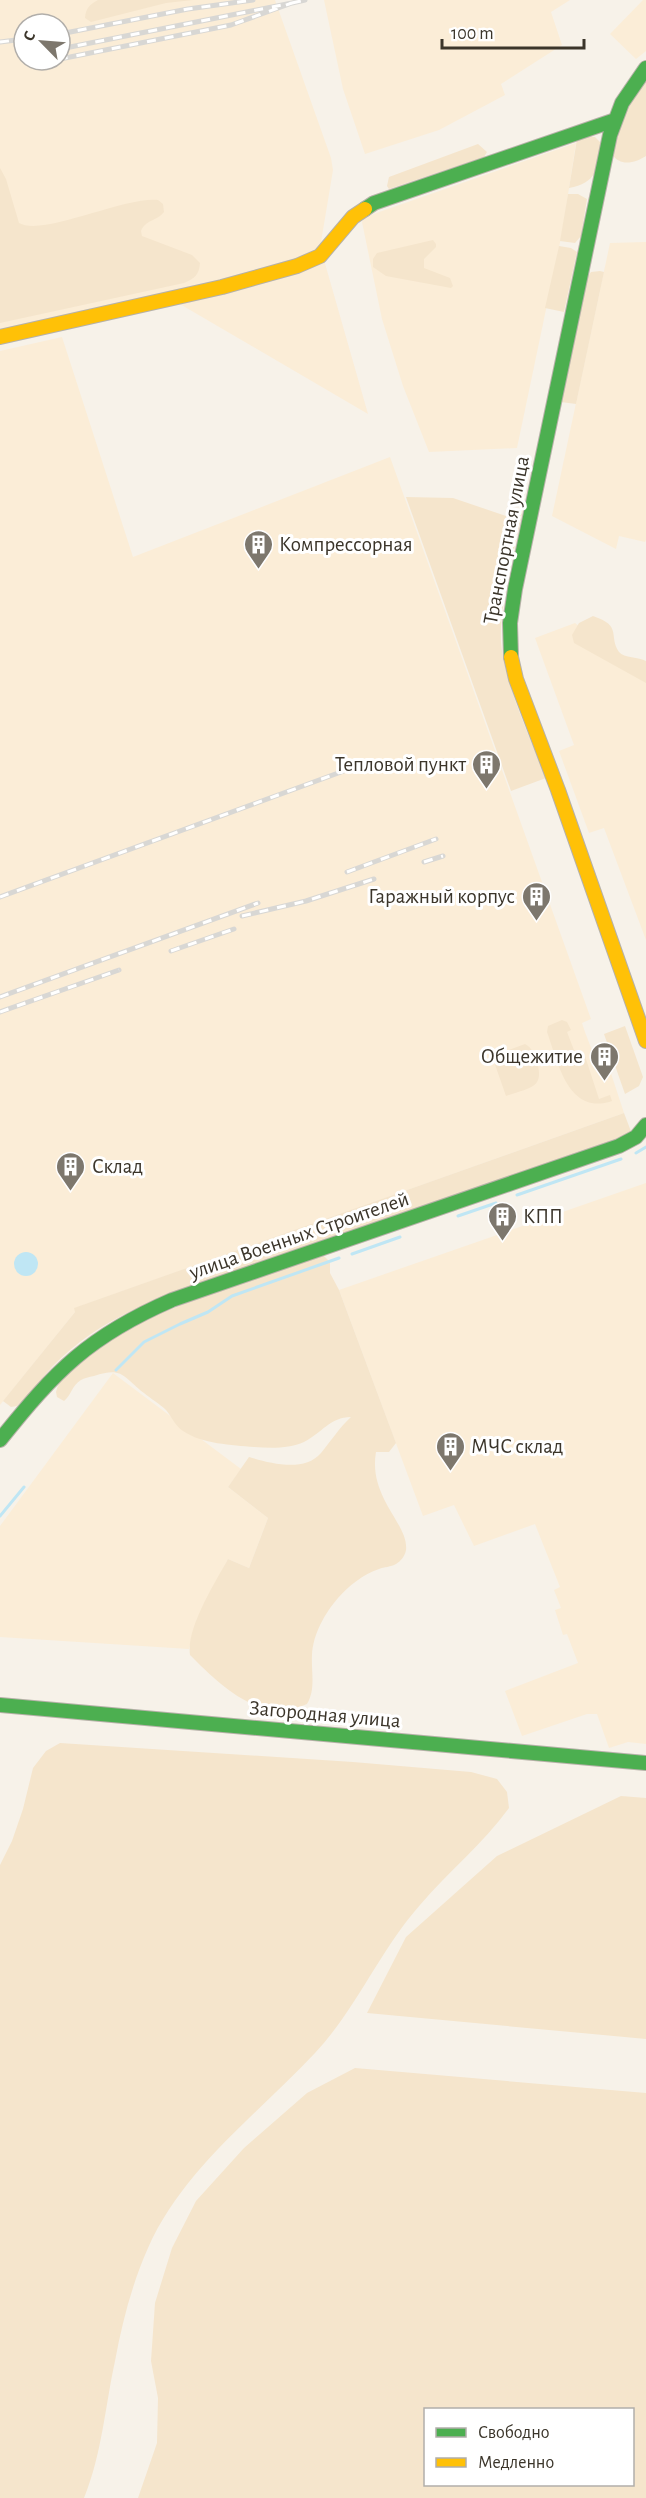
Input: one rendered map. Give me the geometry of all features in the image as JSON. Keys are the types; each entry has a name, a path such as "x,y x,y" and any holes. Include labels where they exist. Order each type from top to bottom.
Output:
{"street":[{"name":"Транспортная улица","path":"646,68 630,89 615,120 605,153 518,571 508,631 511,661 516,679 562,801 646,1041"},
{"path":"0,337 222,287 297,266 320,256 353,217 374,203 615,120"},
{"name":"улица Военных Строителей","path":"0,1440 50,1378 69,1359 108,1330 130,1318 172,1300 619,1146 636,1137 646,1125"},
{"name":"Загородная улица","path":"0,1705 646,1762"}],"shaded area":[{"path":"0,0 275,0 331,158 333,170 319,254 298,263 0,333"},
{"path":"98,0 193,0 166,3 91,22 85,18 86,12 90,5"},
{"path":"324,0 570,0 551,12 562,45 501,84 505,95 439,130 365,154 343,89"},
{"path":"643,0 646,0 646,51 636,59 610,34"},
{"path":"646,78 646,156 633,162 619,161 612,154 617,133"},
{"path":"585,136 595,137 601,143 597,167 585,183 569,188 577,139"},
{"path":"576,143 562,233 517,448 429,452 403,386 382,319 362,222 365,217"},
{"path":"478,144 487,152 484,157 389,189 387,186 389,177"},
{"path":"0,168 6,179 19,223 30,226 64,221 124,204 158,200 163,204 164,212 143,227 142,236 192,255 200,263 199,270 194,278 184,283 0,323"},
{"path":"568,194 578,194 587,199 581,236 575,243 560,241"},
{"path":"433,240 436,247 424,259 424,268 450,278 453,286 451,288 386,276 373,267 373,259 377,253"},
{"path":"646,242 646,540 645,542 619,536 616,549 552,516 610,243"},
{"path":"559,246 571,248 577,252 564,312 545,308"},
{"path":"324,260 368,414 173,300"},
{"path":"591,272 604,272 576,404 561,402 586,279"},
{"path":"62,337 133,557 390,457 591,1019 582,1023 585,1032 593,1053 603,1049 624,1113 75,1308 75,1312 0,1405 0,351"},
{"path":"406,497 453,498 506,516 523,510 502,610 501,642 507,675 546,778 511,791"},
{"path":"593,616 612,628 619,652 646,661 646,683 574,643 572,635 579,623"},
{"path":"575,623 646,680 646,940 604,828 589,833 559,751 574,745 535,638"},
{"path":"562,1020 567,1022 571,1030 567,1032 577,1058 585,1056 599,1099 610,1095 612,1101 597,1104 585,1101 575,1094 567,1083 547,1032 548,1026"},
{"path":"625,1026 643,1077 639,1086 625,1094 604,1034"},
{"path":"525,1044 531,1049 536,1059 539,1069 537,1082 529,1088 506,1096 492,1056"},
{"path":"624,1113 632,1134 626,1138 133,1310 100,1328 70,1350 17,1406 11,1407 3,1401 75,1312 74,1308"},
{"path":"646,1183 646,1744 628,1742 609,1748 597,1714 587,1714 522,1736 505,1691 578,1663 567,1634 563,1635 555,1610 561,1608 554,1590 560,1587 535,1524 474,1546 454,1505 423,1516 339,1290"},
{"path":"324,1256 330,1262 330,1273 339,1290 396,1443 389,1452 376,1452 375,1468 383,1496 405,1540 406,1550 403,1558 396,1564 373,1571 357,1581 333,1604 320,1624 313,1647 312,1686 307,1704 290,1709 273,1710 242,1699 228,1690 190,1655 192,1632 197,1619 228,1559 249,1568 268,1518 228,1487 249,1457 286,1465 306,1463 314,1459 351,1417 337,1420 304,1442 292,1446 254,1447 199,1439 183,1431 164,1408 127,1378 117,1373 104,1373 82,1379 64,1401 57,1397 56,1392 67,1372 86,1354 112,1337 174,1308 298,1263"},
{"path":"113,1373 241,1469 228,1487 268,1518 249,1568 228,1559 197,1619 189,1649 0,1637 0,1526"},
{"path":"60,1743 471,1772 497,1779 507,1792 509,1808 488,1834 406,1922 330,2036 201,2168 163,2219 142,2262 128,2304 99,2447 84,2498 0,2498 0,1865 12,1841 23,1809 33,1768 46,1751"},
{"path":"621,1796 646,1798 646,2039 367,2013 406,1937 497,1856"},
{"path":"355,2068 646,2093 646,2498 138,2498 157,2443 158,2398 151,2361 155,2303 172,2248 196,2201 244,2148 307,2093"}],"water":[{"path":"26,1252 31,1253 37,1259 37,1269 31,1275 26,1276 21,1275 15,1269 14,1264 15,1259 21,1253"}],"waterway":[{"path":"636,1153 646,1147"},
{"path":"517,1195 621,1159"},
{"path":"458,1216 496,1203"},
{"path":"352,1254 400,1237"},
{"path":"116,1370 144,1342 208,1312 232,1296 339,1258"},
{"path":"0,1516 24,1487"}],"railway":[{"path":"72,32 188,9 253,0"},
{"path":"292,3 305,0"},
{"path":"72,47 292,3 231,25 72,57"},
{"path":"0,42 12,40"},
{"path":"0,897 360,765"},
{"path":"347,872 436,839"},
{"path":"424,862 443,856"},
{"path":"242,916 306,901 374,879"},
{"path":"0,997 258,903"},
{"path":"171,951 234,929"},
{"path":"0,1012 119,970"}],"traffic: fast":[{"path":"511,657 510,623 515,589 610,135 622,103 646,68"},
{"path":"365,209 374,203 615,120"},
{"path":"0,1440 38,1394 76,1358 118,1327 143,1314 172,1300 619,1146 636,1137 646,1125"},
{"path":"0,1705 646,1763"}],"traffic: slow":[{"path":"0,337 222,287 297,266 320,256 353,217 365,209"},
{"path":"511,657 516,679 558,790 646,1041"}],"place":[{"name":"Компрессорная","path":"258,570"},
{"name":"Тепловой пункт","path":"487,790"},
{"name":"Гаражный корпус","path":"536,922"},
{"name":"Общежитие","path":"604,1082"},
{"name":"Склад","path":"71,1192"},
{"name":"КПП","path":"502,1242"},
{"name":"МЧС склад","path":"450,1472"}]}
